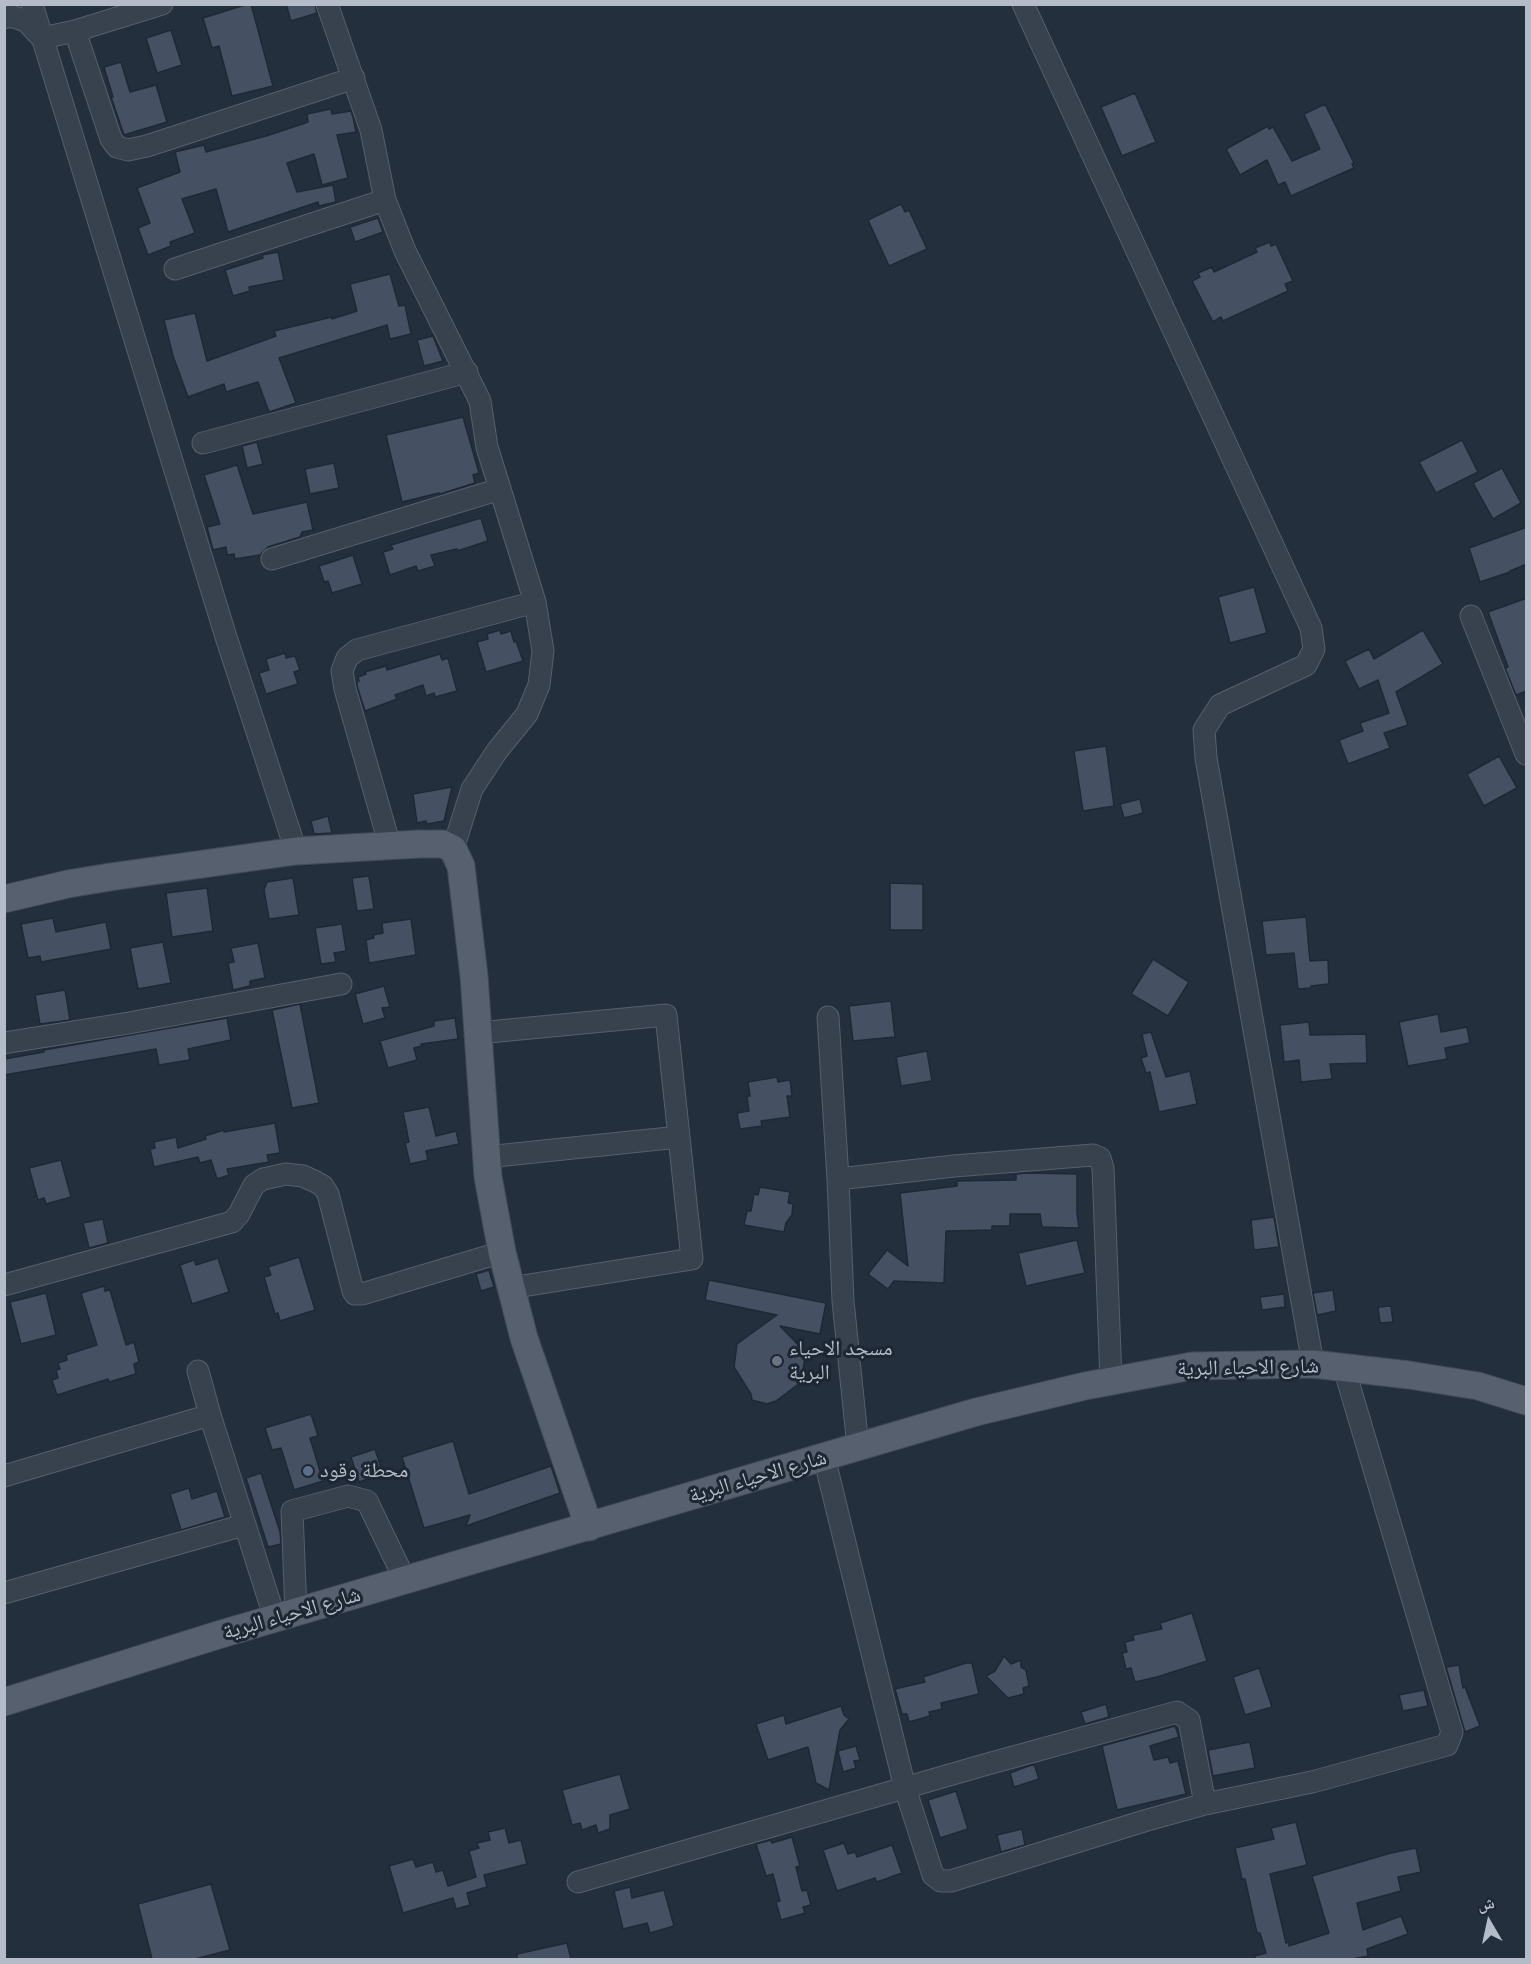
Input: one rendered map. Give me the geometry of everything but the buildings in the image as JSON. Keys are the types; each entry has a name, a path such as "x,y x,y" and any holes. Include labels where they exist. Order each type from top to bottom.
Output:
{"main road":[{"path":"4,899 110,877 296,851 443,844 453,849 461,866 474,976 488,1177 502,1252 524,1338 590,1527"},
{"name":"شارع الاحياء البرية","path":"4,1702 285,1616 976,1412 1111,1381 1192,1366 1312,1364 1409,1375 1478,1386 1527,1401"}],"street":[{"path":"32,4 222,626 296,851"},
{"path":"42,38 75,31 162,4"},
{"path":"327,4 371,130 385,200 405,251 480,401 487,447 535,602 543,651 538,685 527,714 497,751 472,789 453,849"},
{"path":"1028,6 1311,628 1314,649 1306,665 1220,705 1204,730 1206,758 1312,1364"},
{"path":"4,18 11,16 26,21 42,38"},
{"path":"75,31 111,139 117,147 128,150 147,146 354,78"},
{"path":"175,269 385,200"},
{"path":"203,443 467,372"},
{"path":"272,559 500,489"},
{"path":"390,846 345,689 342,671 347,658 357,650 535,602"},
{"path":"1472,616 1527,754"},
{"path":"4,1043 129,1023 341,984"},
{"path":"478,1033 666,1015 692,1259 510,1288"},
{"path":"828,1017 843,1300 858,1447"},
{"path":"486,1157 679,1137"},
{"path":"838,1179 954,1166 1093,1155 1100,1158 1103,1168 1111,1381"},
{"path":"4,1285 232,1222 239,1214 254,1185 263,1179 286,1174 303,1176 316,1182 323,1186 328,1194 355,1294 362,1294 502,1252"},
{"path":"824,1457 905,1788 933,1875 941,1881 951,1881 1205,1804 1312,1782 1447,1745 1452,1738 1452,1732 1344,1368"},
{"path":"198,1371 244,1525 285,1616"},
{"path":"4,1476 210,1415"},
{"path":"285,1616 292,1511 348,1496 367,1501 405,1581"},
{"path":"4,1593 244,1525"},
{"path":"578,1882 984,1764 1177,1713 1189,1720 1205,1804"}],"place":[{"name":"مسجد الاحياء البرية","path":"777,1361"},
{"name":"محطة وقود","path":"308,1471"}]}
